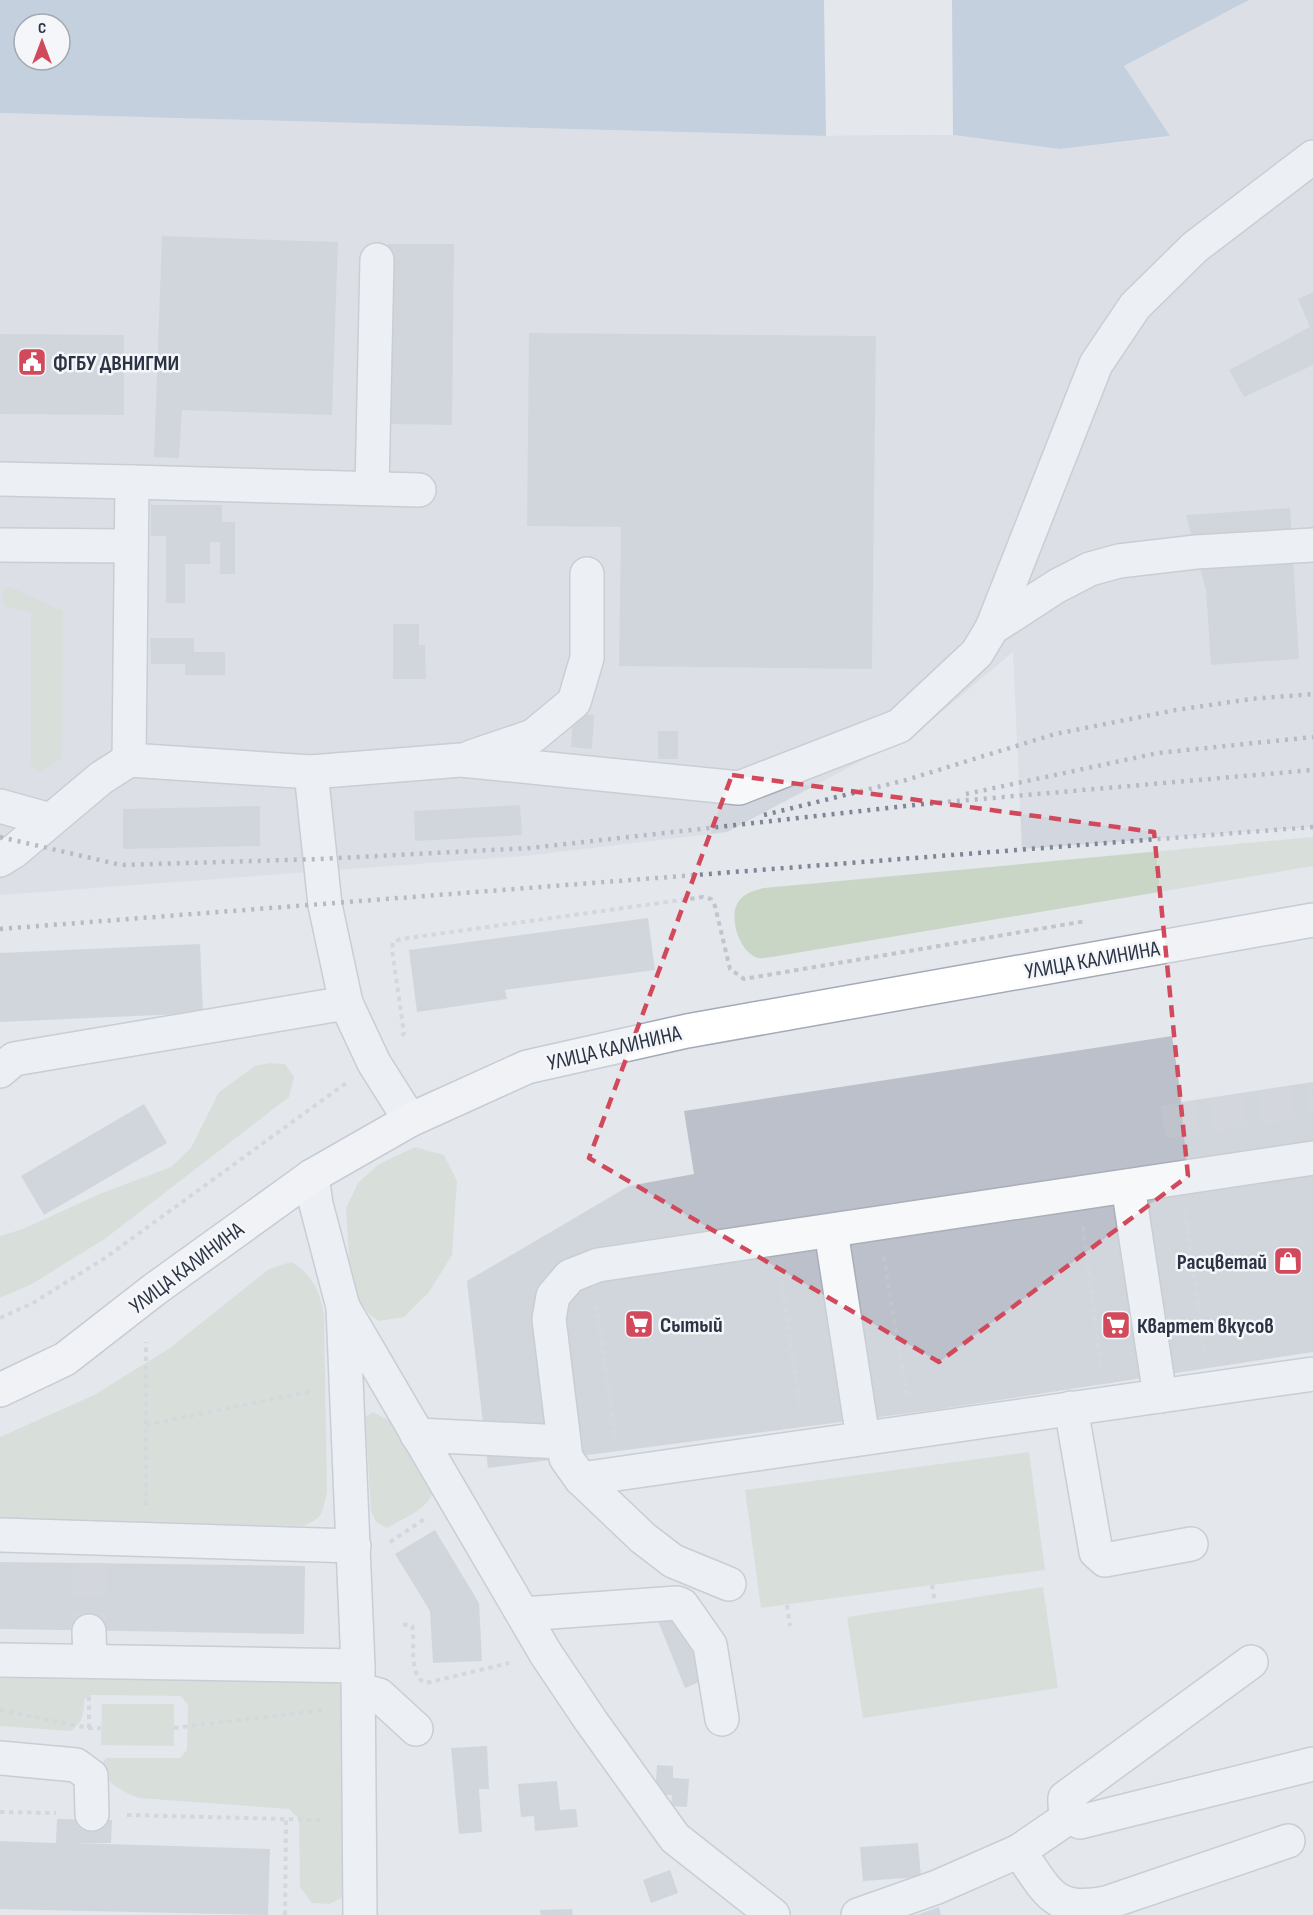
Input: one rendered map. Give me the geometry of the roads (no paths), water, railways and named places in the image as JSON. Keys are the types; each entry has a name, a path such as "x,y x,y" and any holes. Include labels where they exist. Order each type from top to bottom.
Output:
{"main road":[{"name":"УЛИЦА КАЛИНИНА","path":"0,1390 65,1359 155,1289 312,1176 410,1120 527,1067 687,1031 1313,920"}],"street":[{"path":"0,860 101,778 129,760 311,772 461,760 739,788 899,726 977,652 992,628 1096,364 1135,306 1195,247 1313,157"},
{"path":"372,488 377,260"},
{"path":"0,479 419,490"},
{"path":"129,760 132,482"},
{"path":"0,545 131,546"},
{"path":"992,628 1057,586 1090,569 1119,561 1196,552 1313,545"},
{"path":"461,760 533,736 574,702 587,658 587,574"},
{"path":"311,772 325,905 346,1003 374,1063 410,1120"},
{"path":"0,806 50,820"},
{"path":"0,1071 14,1059 346,1003"},
{"path":"729,1584 673,1561 643,1538 581,1479 566,1458 549,1319 553,1296 570,1276 598,1265 1313,1158"},
{"path":"312,1176 316,1204 343,1307 358,1687 360,1915"},
{"path":"1128,1186 1160,1396"},
{"path":"831,1231 863,1438"},
{"path":"343,1307 417,1435 457,1498 546,1654 675,1838 773,1915"},
{"path":"581,1479 1313,1374"},
{"path":"1071,1408 1096,1552 1105,1560 1191,1544"},
{"path":"417,1435 563,1442"},
{"path":"0,1535 89,1550 354,1546"},
{"path":"523,1614 677,1603 682,1605 710,1645 722,1719"},
{"path":"0,1660 89,1646 358,1687 385,1699 416,1729"},
{"path":"1251,1662 1065,1798 1064,1809 1069,1817 1080,1822 1313,1764"},
{"path":"0,1758 76,1765 84,1768 90,1776 92,1814"},
{"path":"858,1915 937,1887 1019,1851 1069,1817"},
{"path":"1019,1851 1052,1898 1087,1911 1288,1841"}],"water":[{"path":"0,0 1249,0 1124,66 1170,136 1060,149 953,135 826,136 0,113"}],"tunnel":[{"path":"1163,1122 1313,1100"},
{"path":"89,1563 89,1631"}],"railway":[{"path":"764,815 906,780 1055,734 1176,710 1251,699 1313,694"},
{"path":"966,794 1158,753 1313,737"},
{"path":"0,837 121,865 320,859 530,848 923,804 1313,770"},
{"path":"0,929 1313,827"}],"place":[{"name":"ФГБУ ДВНИГМИ","path":"32,362"},
{"name":"Расцветай","path":"1288,1261"},
{"name":"Сытый","path":"639,1324"},
{"name":"Квартет вкусов","path":"1116,1325"}]}
